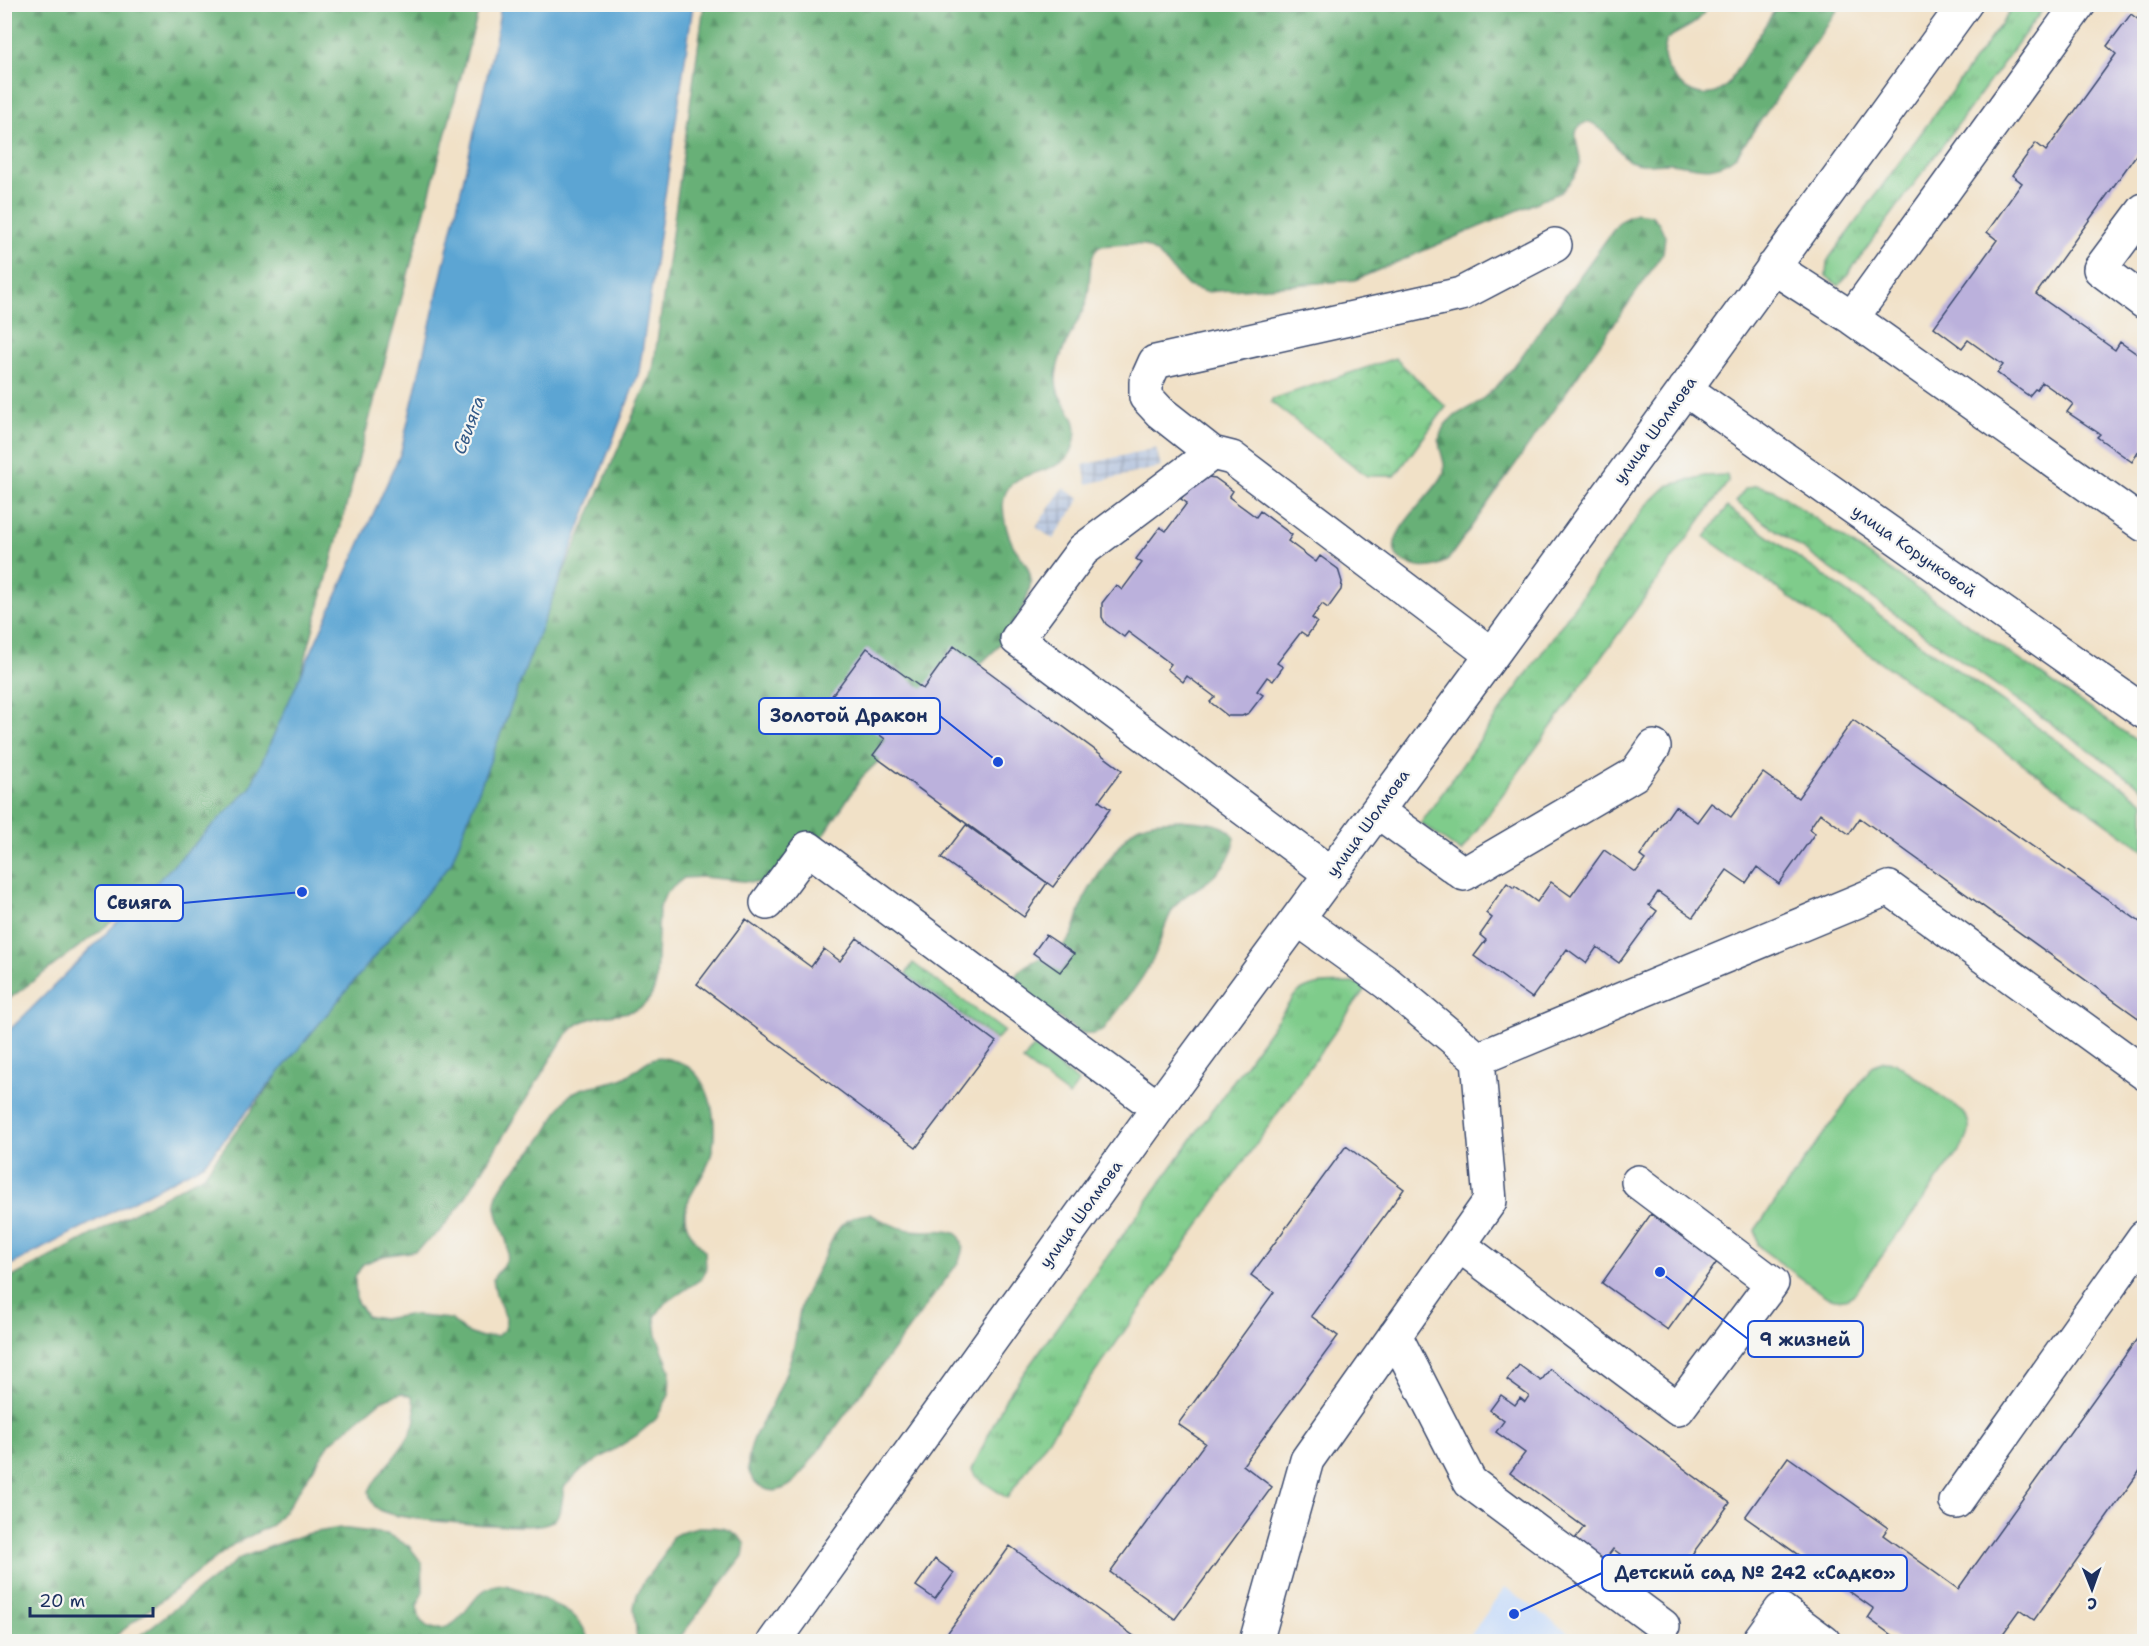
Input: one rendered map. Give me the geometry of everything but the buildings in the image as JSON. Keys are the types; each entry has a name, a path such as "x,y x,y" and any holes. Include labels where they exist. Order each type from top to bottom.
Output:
{"street":[{"name":"улица Шолмова","path":"774,1641 1158,1108 1492,655 1965,4"},
{"path":"1852,318 2079,4"},
{"path":"2145,210 2100,269 2145,302"},
{"path":"1492,655 1232,458 1212,453 1160,412 1146,397 1146,382 1155,362 1461,294 1555,244"},
{"path":"1773,267 1852,318 2145,525"},
{"name":"улица Корунковой","path":"1685,389 2145,712"},
{"path":"1212,453 1083,550 1017,639 1331,874"},
{"path":"1377,811 1464,874 1635,774 1654,747"},
{"path":"767,903 808,848 1158,1108"},
{"path":"1478,1059 1889,888 2145,1073"},
{"path":"1256,1641 1307,1460 1490,1201 1478,1059 1387,983 1298,920"},
{"path":"1459,1245 1678,1409 1772,1283 1638,1182"},
{"path":"1956,1502 2145,1237"},
{"path":"1395,1335 1470,1482 1663,1626"},
{"path":"1758,1641 1781,1610 1824,1641"}],"shaded area":[{"path":"1156,448 1161,467 1087,484 1083,465"},
{"path":"1063,488 1080,499 1053,539 1036,527"},
{"path":"1505,1587 1580,1641 1466,1642"}],"green space":[{"path":"7,4 480,5 266,806 5,1002 5,8"},
{"path":"704,5 1707,5 1700,18 1666,40 1664,55 1675,79 1689,90 1706,94 1716,92 1727,85 1778,5 1841,5 1736,156 1720,166 1705,168 1671,163 1635,163 1625,157 1600,128 1593,123 1586,123 1579,127 1576,134 1580,158 1579,167 1561,192 1355,280 1206,292 1188,286 1158,254 1144,245 1099,246 1092,258 1086,303 1063,350 1057,370 1057,389 1075,425 1076,435 1073,447 1059,464 1016,480 1009,487 1004,498 1003,510 1007,529 1014,547 1030,574 1024,604 1006,635 994,651 862,777 820,841 762,883 703,877 684,878 666,893 659,909 656,982 645,1004 626,1013 592,1018 574,1027 565,1036 460,1206 439,1232 415,1251 383,1256 363,1264 355,1277 356,1300 366,1316 382,1319 408,1315 451,1319 464,1331 479,1337 497,1336 505,1329 506,1318 496,1295 493,1279 505,1263 508,1253 506,1238 497,1215 498,1192 545,1133 561,1105 574,1092 621,1079 657,1057 685,1065 696,1074 704,1086 713,1115 713,1146 710,1159 691,1195 685,1216 689,1231 705,1251 706,1270 701,1279 664,1304 655,1317 657,1336 670,1370 669,1395 656,1419 636,1436 580,1471 564,1487 561,1509 555,1520 525,1526 431,1520 391,1514 380,1510 373,1504 370,1497 369,1491 402,1447 414,1423 415,1410 412,1397 402,1393 382,1400 330,1443 289,1505 272,1525 234,1544 109,1641 5,1642 5,1281 204,1175 438,856 653,370"},
{"path":"2015,5 2046,5 1839,286 1826,276 1827,262 1830,257"},
{"path":"1636,213 1651,215 1659,223 1665,236 1663,253 1448,560 1426,568 1401,560 1394,549 1397,536 1439,482 1444,472 1439,441 1446,423 1480,401 1502,380 1620,221"},
{"path":"1395,358 1446,407 1395,476 1367,476 1271,402 1272,399"},
{"path":"1726,475 1728,482 1461,852 1421,823 1645,507 1667,486 1704,476"},
{"path":"1756,485 1774,490 2144,746 2144,789 1736,502 1745,489"},
{"path":"1727,507 2144,802 2144,850 1705,537"},
{"path":"1181,820 1211,824 1226,829 1234,839 1232,851 1222,868 1204,884 1182,898 1175,906 1149,967 1104,1029 1091,1034 1078,1031 1012,986 1015,977 1028,964 1055,951 1070,938 1088,892 1130,833 1136,828 1157,821"},
{"path":"913,963 1004,1031 996,1040 906,974"},
{"path":"1353,983 1367,986 1007,1498 976,1477 972,1470 1006,1398 1295,995 1315,985"},
{"path":"1033,1047 1079,1082 1069,1096 1023,1061"},
{"path":"1884,1061 1895,1062 1964,1113 1969,1124 1969,1132 1964,1144 1855,1293 1845,1299 1834,1299 1827,1297 1763,1250 1758,1245 1755,1230 1872,1066"},
{"path":"870,1214 905,1229 946,1231 958,1234 962,1245 960,1259 798,1478 782,1489 771,1491 755,1482 750,1474 748,1465 751,1446 787,1370 805,1295 837,1230 850,1219"},
{"path":"698,1527 718,1528 735,1534 745,1544 743,1556 677,1641 637,1641 634,1607 644,1581 662,1558 672,1537"},
{"path":"340,1528 387,1534 409,1546 422,1563 423,1591 417,1606 420,1620 429,1628 443,1628 451,1625 481,1593 496,1585 503,1585 537,1596 570,1614 581,1623 589,1641 133,1641 240,1558 305,1534"}],"water":[{"path":"501,5 693,5 639,372 451,863 204,1164 5,1268 5,1034 250,788 401,452 496,37"}],"place":[{"name":"Золотой Дракон","path":"998,762"},
{"name":"Свияга","path":"302,892"},
{"name":"9 жизней","path":"1660,1272"},
{"name":"Детский сад № 242 «Садко»","path":"1514,1614"}]}
